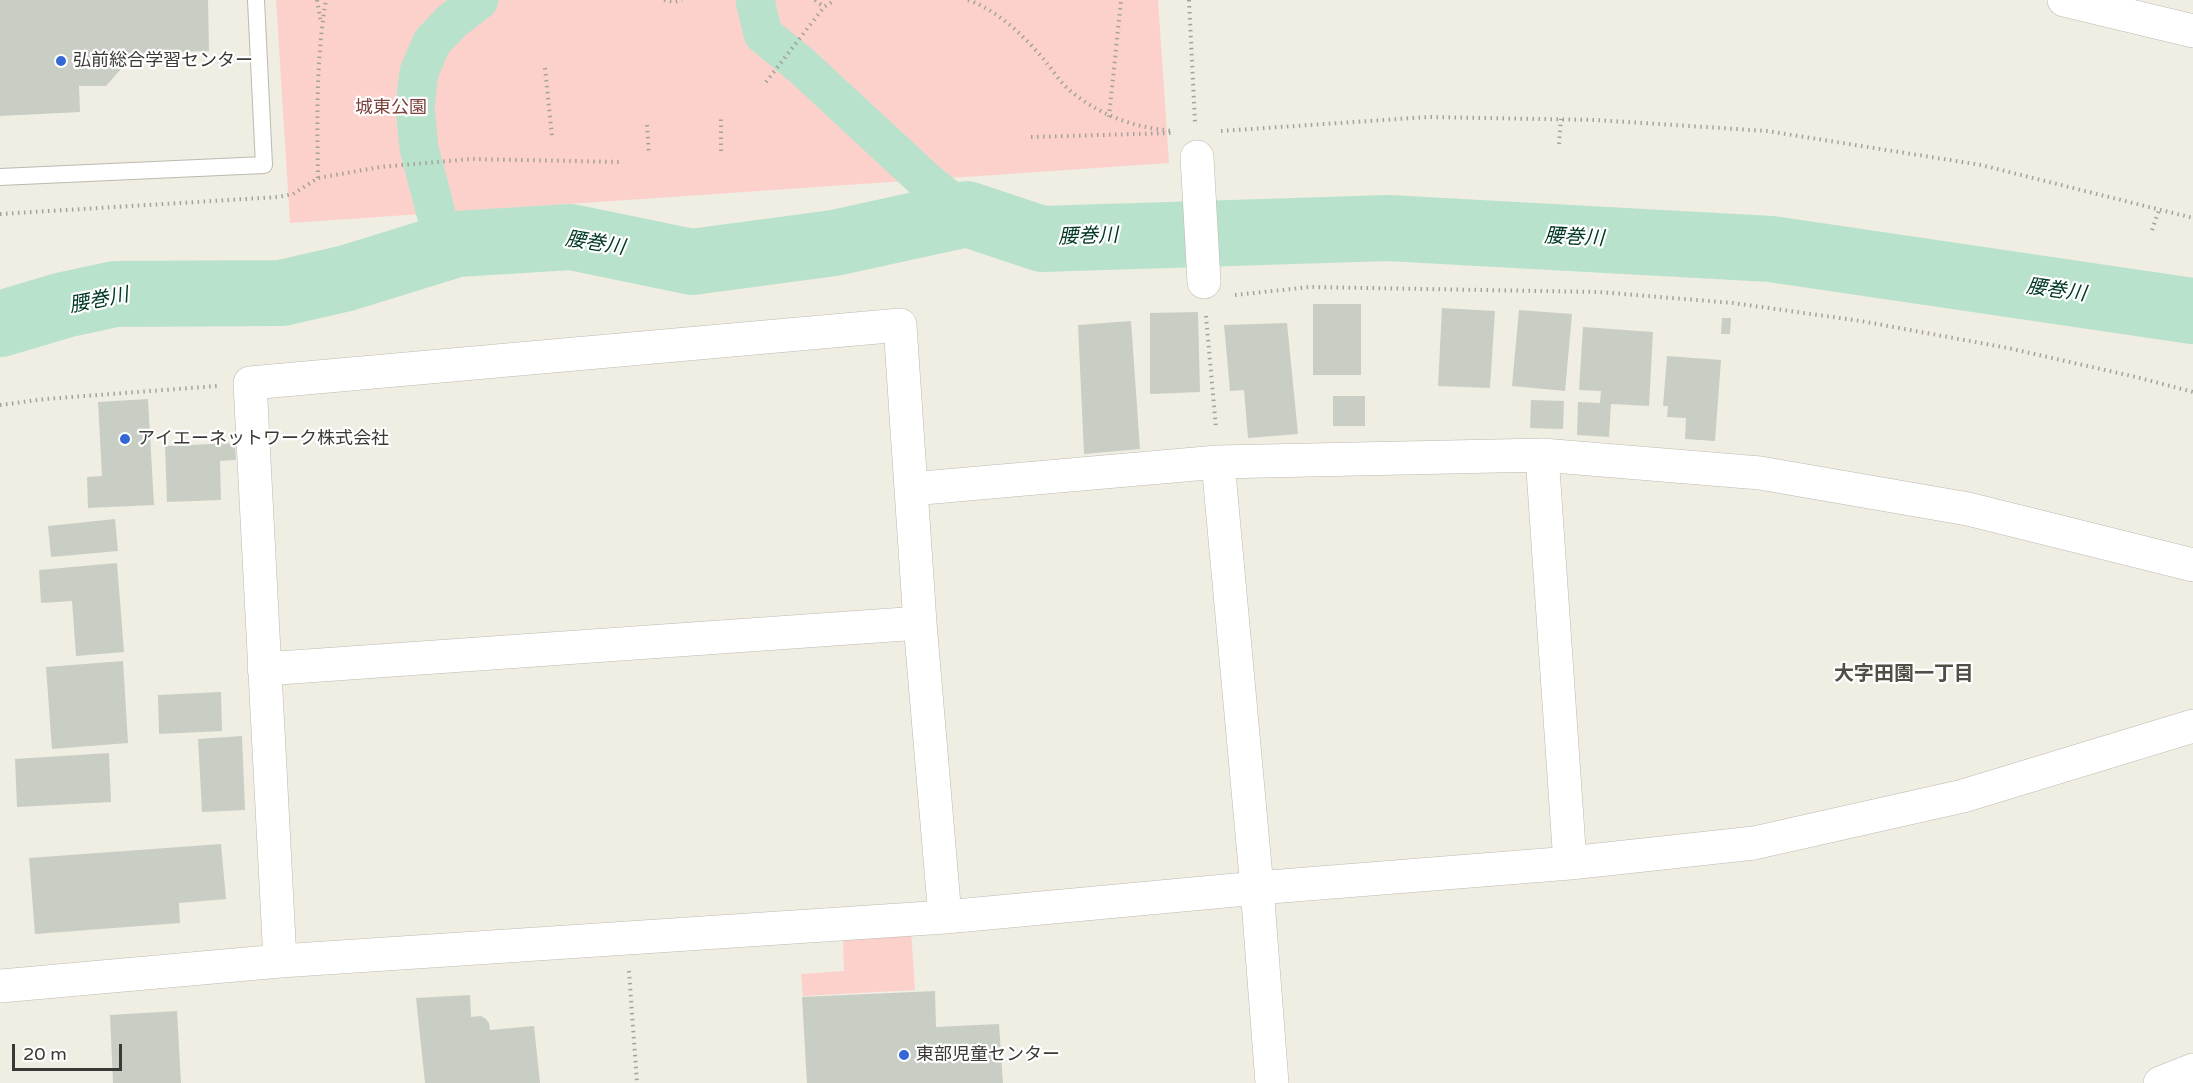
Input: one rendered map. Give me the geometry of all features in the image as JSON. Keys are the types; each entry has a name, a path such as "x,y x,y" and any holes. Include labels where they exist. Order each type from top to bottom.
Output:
{"street":[{"path":"2064,0 2135,8 2193,31"},
{"path":"1190,138 1204,290"},
{"path":"280,961 250,383 900,325 920,623 945,917"},
{"path":"1542,455 1570,863"},
{"path":"911,489 1218,462 1542,455 1760,473 1968,509 2193,565"},
{"path":"1218,462 1257,888 1272,1083"},
{"path":"264,669 920,623"},
{"path":"0,986 280,961 945,917 1257,888 1570,863 1754,843 1963,796 2193,726"},
{"path":"2160,1083 2193,1070"}],"lane":[{"path":"0,177 264,165 256,0"}],"path":[{"path":"317,0 321,25"},
{"path":"318,178 316,113 321,25 326,0"},
{"path":"664,0 674,2 682,0"},
{"path":"815,0 824,7"},
{"path":"766,82 824,7 835,0"},
{"path":"968,0 982,5 1027,40 1071,92 1109,117 1190,138"},
{"path":"1109,117 1121,0"},
{"path":"1189,0 1190,138"},
{"path":"545,68 552,136"},
{"path":"721,151 722,116"},
{"path":"1219,131 1428,117 1596,120 1767,131 1981,165 2193,218"},
{"path":"1559,144 1561,119"},
{"path":"647,125 649,155"},
{"path":"1031,137 1190,138"},
{"path":"0,214 278,197 293,194 318,178 380,168 471,159 622,162"},
{"path":"2152,230 2159,210"},
{"path":"1218,462 1204,290 1310,287 1599,291 1733,303 1861,321 2008,348 2136,377 2193,393"},
{"path":"0,405 45,399 250,383"},
{"path":"626,938 637,1083"}],"green space":[{"name":"城東公園","path":"276,0 1158,0 1169,163 290,223"},
{"path":"911,929 915,990 803,996 801,974 844,971 843,936"}],"building":[{"name":"弘前総合学習センター","path":"0,0 208,0 209,51 121,54 121,69 106,86 79,86 80,112 0,116"},
{"path":"1313,304 1361,304 1361,375 1313,375"},
{"path":"1442,308 1495,311 1490,388 1438,386"},
{"path":"1519,310 1572,314 1565,391 1512,386"},
{"path":"1198,312 1200,392 1150,394 1150,313"},
{"path":"1722,318 1731,318 1730,334 1721,334"},
{"path":"1131,321 1140,449 1084,454 1078,325"},
{"path":"1287,323 1298,434 1248,438 1244,390 1230,391 1224,325"},
{"path":"1583,327 1653,332 1649,406 1611,404 1609,437 1577,435 1578,402 1600,403 1601,391 1579,390"},
{"path":"1667,356 1721,360 1715,441 1685,439 1686,418 1667,417 1668,406 1663,406"},
{"path":"1333,396 1365,396 1365,426 1333,426"},
{"name":"アイエーネットワーク株式会社","path":"148,399 154,505 88,508 87,477 102,476 98,402"},
{"path":"1531,400 1564,401 1563,429 1530,428"},
{"path":"235,443 236,460 220,461 221,500 167,502 165,446"},
{"path":"115,519 118,551 51,557 48,526"},
{"path":"117,563 124,652 76,656 72,601 41,603 39,570"},
{"path":"123,661 128,743 52,749 46,667"},
{"path":"221,692 222,731 159,734 158,695"},
{"path":"242,736 245,810 202,812 198,739"},
{"path":"109,753 111,802 17,807 15,759"},
{"path":"221,844 226,899 179,903 180,923 35,934 29,858"},
{"name":"東部児童センター","path":"935,991 936,1027 999,1024 1003,1083 807,1083 802,997"},
{"path":"470,995 471,1017 481,1016 486,1019 490,1030 534,1026 540,1083 425,1083 416,998"},
{"path":"177,1011 181,1083 113,1083 110,1015"}],"waterway":[{"path":"457,244 439,225 419,148 415,107 419,72 432,42 452,21 479,0"},
{"path":"755,0 763,34 803,67 927,182 967,214"},
{"name":"腰巻川","path":"0,324 64,305 115,294 282,293 347,278 457,244 571,237 692,262 834,243 967,214 1042,239 1388,228 1771,249 2193,311"}],"place":[{"name":"弘前総合学習センター","path":"61,61"},
{"name":"アイエーネットワーク株式会社","path":"125,439"},
{"name":"東部児童センター","path":"904,1055"}],"district":[{"name":"大字田園一丁目","path":"1904,675"}]}
